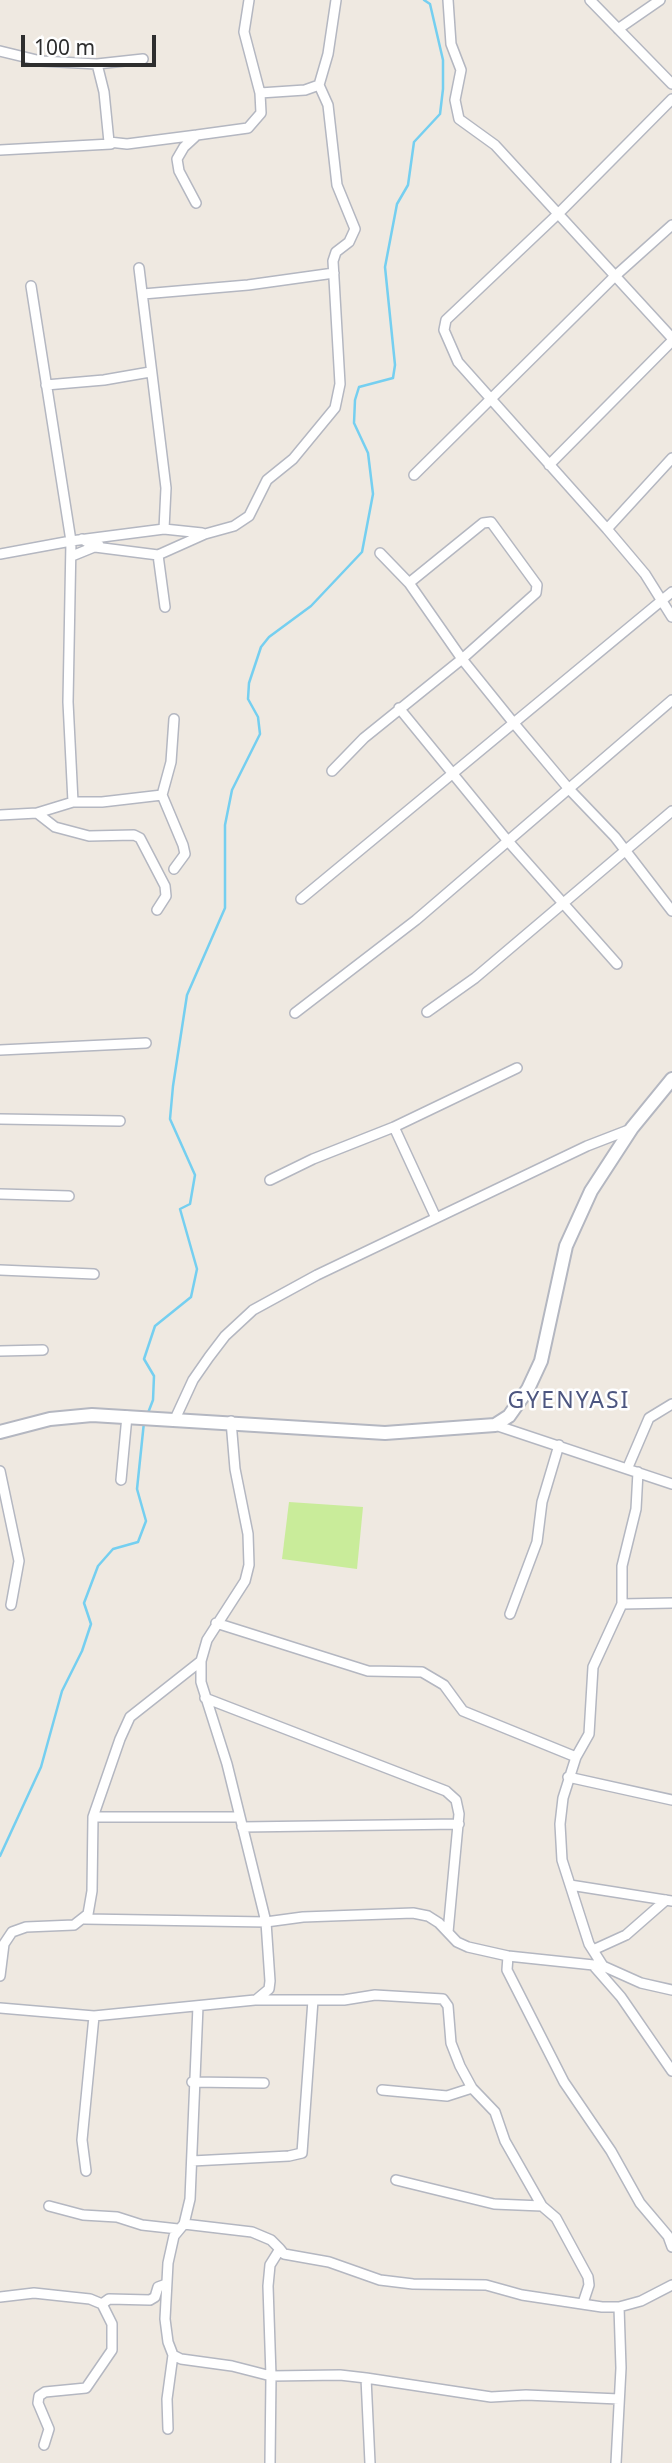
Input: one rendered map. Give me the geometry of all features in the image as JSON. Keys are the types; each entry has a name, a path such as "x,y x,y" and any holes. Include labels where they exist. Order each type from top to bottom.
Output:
{"street":[{"path":"0,150 111,144 248,128 261,113 260,93 244,32 249,0"},
{"path":"82,539 95,547 158,555 205,534 234,526 249,516 267,480 293,459 335,408 340,384 334,273 336,252 349,242 355,229 337,185 328,105 319,85 328,54 336,0"},
{"path":"449,0 451,44 461,70 456,100 459,119 495,145 672,340 549,465"},
{"path":"590,0 672,84"},
{"path":"618,29 660,0"},
{"path":"0,51 41,61 97,64 144,60"},
{"path":"97,64 104,92 107,139 111,144"},
{"path":"260,93 305,90 319,85"},
{"path":"672,99 559,214 446,320 445,336 458,362 607,529 672,617"},
{"path":"196,203 179,171 177,159 197,135"},
{"path":"414,475 614,277 672,225"},
{"path":"139,268 166,488 164,529"},
{"path":"143,294 248,285 334,273"},
{"path":"31,286 71,541 68,702 73,802"},
{"path":"47,385 104,380 150,372"},
{"path":"607,529 672,458"},
{"path":"332,771 399,708 462,659 536,593 534,578 491,522 483,523 409,583"},
{"path":"0,554 82,539 164,529 205,534"},
{"path":"72,556 95,547 111,536"},
{"path":"380,554 409,583 462,659 512,722 626,851 672,911"},
{"path":"158,555 165,607"},
{"path":"301,899 672,592"},
{"path":"295,1013 388,943 672,700"},
{"path":"399,708 507,840 617,964"},
{"path":"174,719 171,762 162,795 183,845 184,854 174,869"},
{"path":"0,816 37,813 73,802 102,802 162,795"},
{"path":"427,1012 475,978 672,811"},
{"path":"37,813 55,827 89,836 141,838 165,886 166,896 158,910"},
{"path":"0,1050 146,1043"},
{"path":"271,1180 346,1145 394,1127 517,1068"},
{"path":"495,1425 509,1416 528,1390 541,1361 550,1310 571,1232 591,1191 632,1128 672,1079"},
{"path":"0,1119 120,1121"},
{"path":"394,1127 436,1218"},
{"path":"175,1419 193,1380 209,1357 225,1336 253,1310 436,1218 587,1146 632,1128"},
{"path":"0,1194 69,1196"},
{"path":"0,1270 94,1274"},
{"path":"0,1351 43,1350"},
{"path":"628,1467 649,1418 672,1404"},
{"path":"121,1479 140,1416"},
{"path":"0,1432 50,1419 140,1416 385,1433 495,1425 628,1467 672,1484"},
{"path":"230,1421 235,1469 248,1534 249,1565 245,1581 216,1623 201,1661 201,1682 227,1764 266,1922 269,1989 255,2000"},
{"path":"510,1614 537,1542 542,1502 559,1446"},
{"path":"0,1471 19,1565 11,1605"},
{"path":"638,1472 636,1508 622,1566 622,1604 593,1667 589,1734 568,1777 560,1840 570,1885 598,1966 672,2071"},
{"path":"622,1604 672,1603"},
{"path":"216,1623 368,1671 422,1672 444,1685 463,1711 576,1757"},
{"path":"85,1919 92,1891 93,1817 130,1717 201,1661"},
{"path":"205,1698 446,1791 459,1806 448,1932"},
{"path":"568,1777 672,1800"},
{"path":"93,1817 240,1822 459,1824"},
{"path":"570,1885 669,1901"},
{"path":"581,1963 591,1947 626,1935 669,1901"},
{"path":"0,1976 4,1944 12,1932 26,1927 75,1925 85,1919 266,1922 303,1917 413,1913 428,1916 468,1948 508,1956 598,1966 641,1983 672,1990"},
{"path":"508,1956 507,1970 557,2070 611,2151 640,2203 668,2236 672,2247"},
{"path":"0,2008 94,2016 255,2000 344,2000 375,1996 443,1999 449,2006 452,2043 472,2088 495,2112 505,2141 542,2206 556,2218 588,2277 589,2286 583,2303"},
{"path":"192,2161 302,2153 313,2000"},
{"path":"168,2429 167,2399 173,2355 166,2328 166,2284 171,2248 181,2226 192,2161 192,2082 198,2006"},
{"path":"86,2171 82,2140 94,2016"},
{"path":"192,2082 264,2083"},
{"path":"382,2090 447,2096 472,2088"},
{"path":"396,2180 494,2204 542,2206"},
{"path":"49,2206 83,2215 117,2217 142,2225 252,2232 271,2240 284,2254 330,2262 380,2280 413,2284 486,2285 522,2295 619,2307 640,2301 672,2285"},
{"path":"270,2463 268,2286 270,2264 280,2249"},
{"path":"102,2304 110,2299 150,2300 155,2297 161,2284 166,2284"},
{"path":"0,2297 34,2293 90,2299 102,2304 112,2325 112,2350 86,2388 45,2392 39,2396 38,2403 49,2429 44,2445"},
{"path":"616,2463 619,2307"},
{"path":"173,2355 191,2362 232,2366 271,2376 340,2375 491,2398 526,2395 619,2399"},
{"path":"366,2378 370,2463"}],"green space":[{"path":"289,1502 363,1507 357,1569 282,1559"}],"waterway":[{"path":"148,1413 153,1400 154,1376 144,1359 155,1326 191,1297 197,1269 180,1209 190,1204 195,1175 170,1119 187,995 225,908 225,825 232,790 260,734 258,717 248,699 249,683 261,647 269,637 311,606 362,552 373,494 368,453 354,423 355,400 359,387 393,378 395,365 385,267 397,204 408,185 414,142 440,114 443,89 443,60 430,4 424,0"},
{"path":"0,1856 41,1767 62,1691 82,1651 91,1624 84,1603 98,1566 113,1549 138,1542 146,1521 137,1489 144,1422"}],"district":[{"name":"GYENYASI","path":"569,1401"}]}
